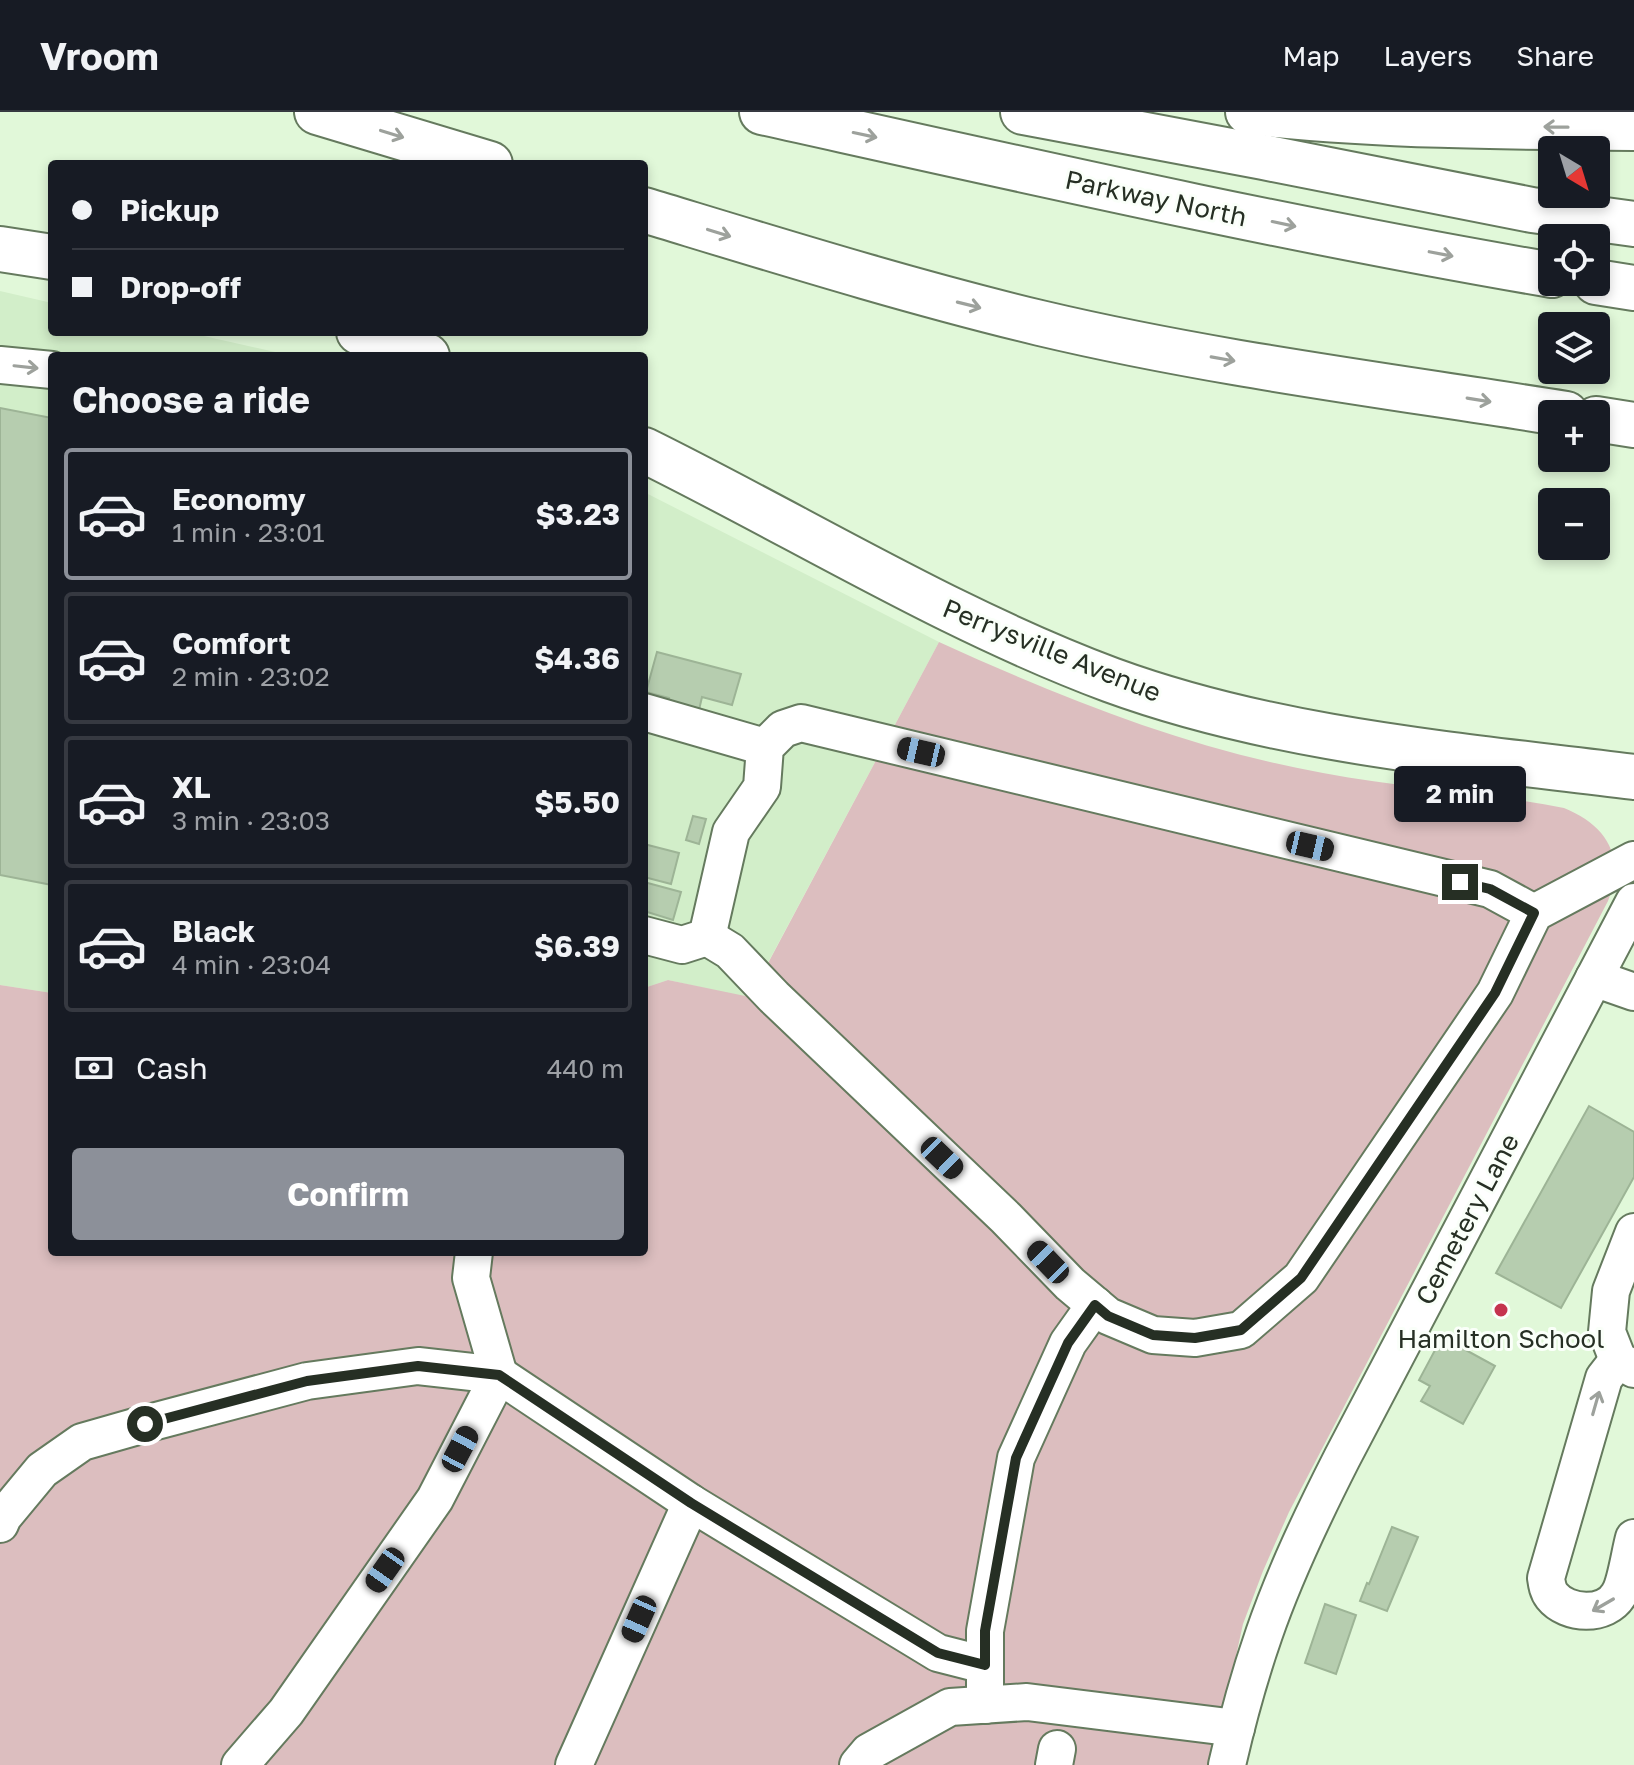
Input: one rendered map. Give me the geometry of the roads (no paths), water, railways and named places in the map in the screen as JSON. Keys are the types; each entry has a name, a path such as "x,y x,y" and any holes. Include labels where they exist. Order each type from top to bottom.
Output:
{"main road":[{"path":"317,112 477,160"},
{"name":"Parkway North","path":"762,112 1065,179 1538,272"},
{"path":"1023,112 1532,210 1634,224"},
{"path":"1248,112 1408,123 1634,128"},
{"path":"1263,157 1538,190"},
{"path":"1610,199 1634,202"},
{"path":"648,211 866,277 1043,323 1245,363 1538,410"},
{"path":"0,249 48,256"},
{"path":"1610,284 1634,288"},
{"path":"370,336 416,352"},
{"path":"1610,421 1634,425"},
{"name":"Perrysville Avenue","path":"648,452 955,613 1113,680 1224,713 1327,737 1634,777"}],"street":[{"path":"0,365 48,370"},
{"path":"648,713 765,747"},
{"path":"707,937 731,832 762,787 765,747 783,729 801,723 1490,889 1534,913"},
{"path":"648,936 682,945 707,937 730,951 1070,1284 1108,1316 1153,1335 1195,1338 1241,1330 1301,1278 1495,993 1534,913 1634,860"},
{"name":"Cemetery Lane","path":"1227,1765 1264,1632 1310,1521 1634,902"},
{"path":"1594,978 1634,992"},
{"path":"1634,1232 1611,1291 1607,1332 1626,1365 1604,1378 1546,1578 1549,1594 1561,1605 1591,1612 1608,1606 1620,1594 1634,1538"},
{"path":"240,1765 286,1712 435,1499 499,1375 471,1278 474,1256"},
{"path":"985,1705 985,1631 1016,1458 1068,1343 1095,1305"},
{"path":"0,1524 42,1470 82,1442 307,1381 418,1366 499,1375 691,1503 938,1653 985,1665"},
{"path":"574,1765 691,1503"},
{"path":"858,1765 869,1752 950,1707 1027,1702 1236,1728"}],"place":[{"name":"Hamilton School","path":"1501,1310"}]}
